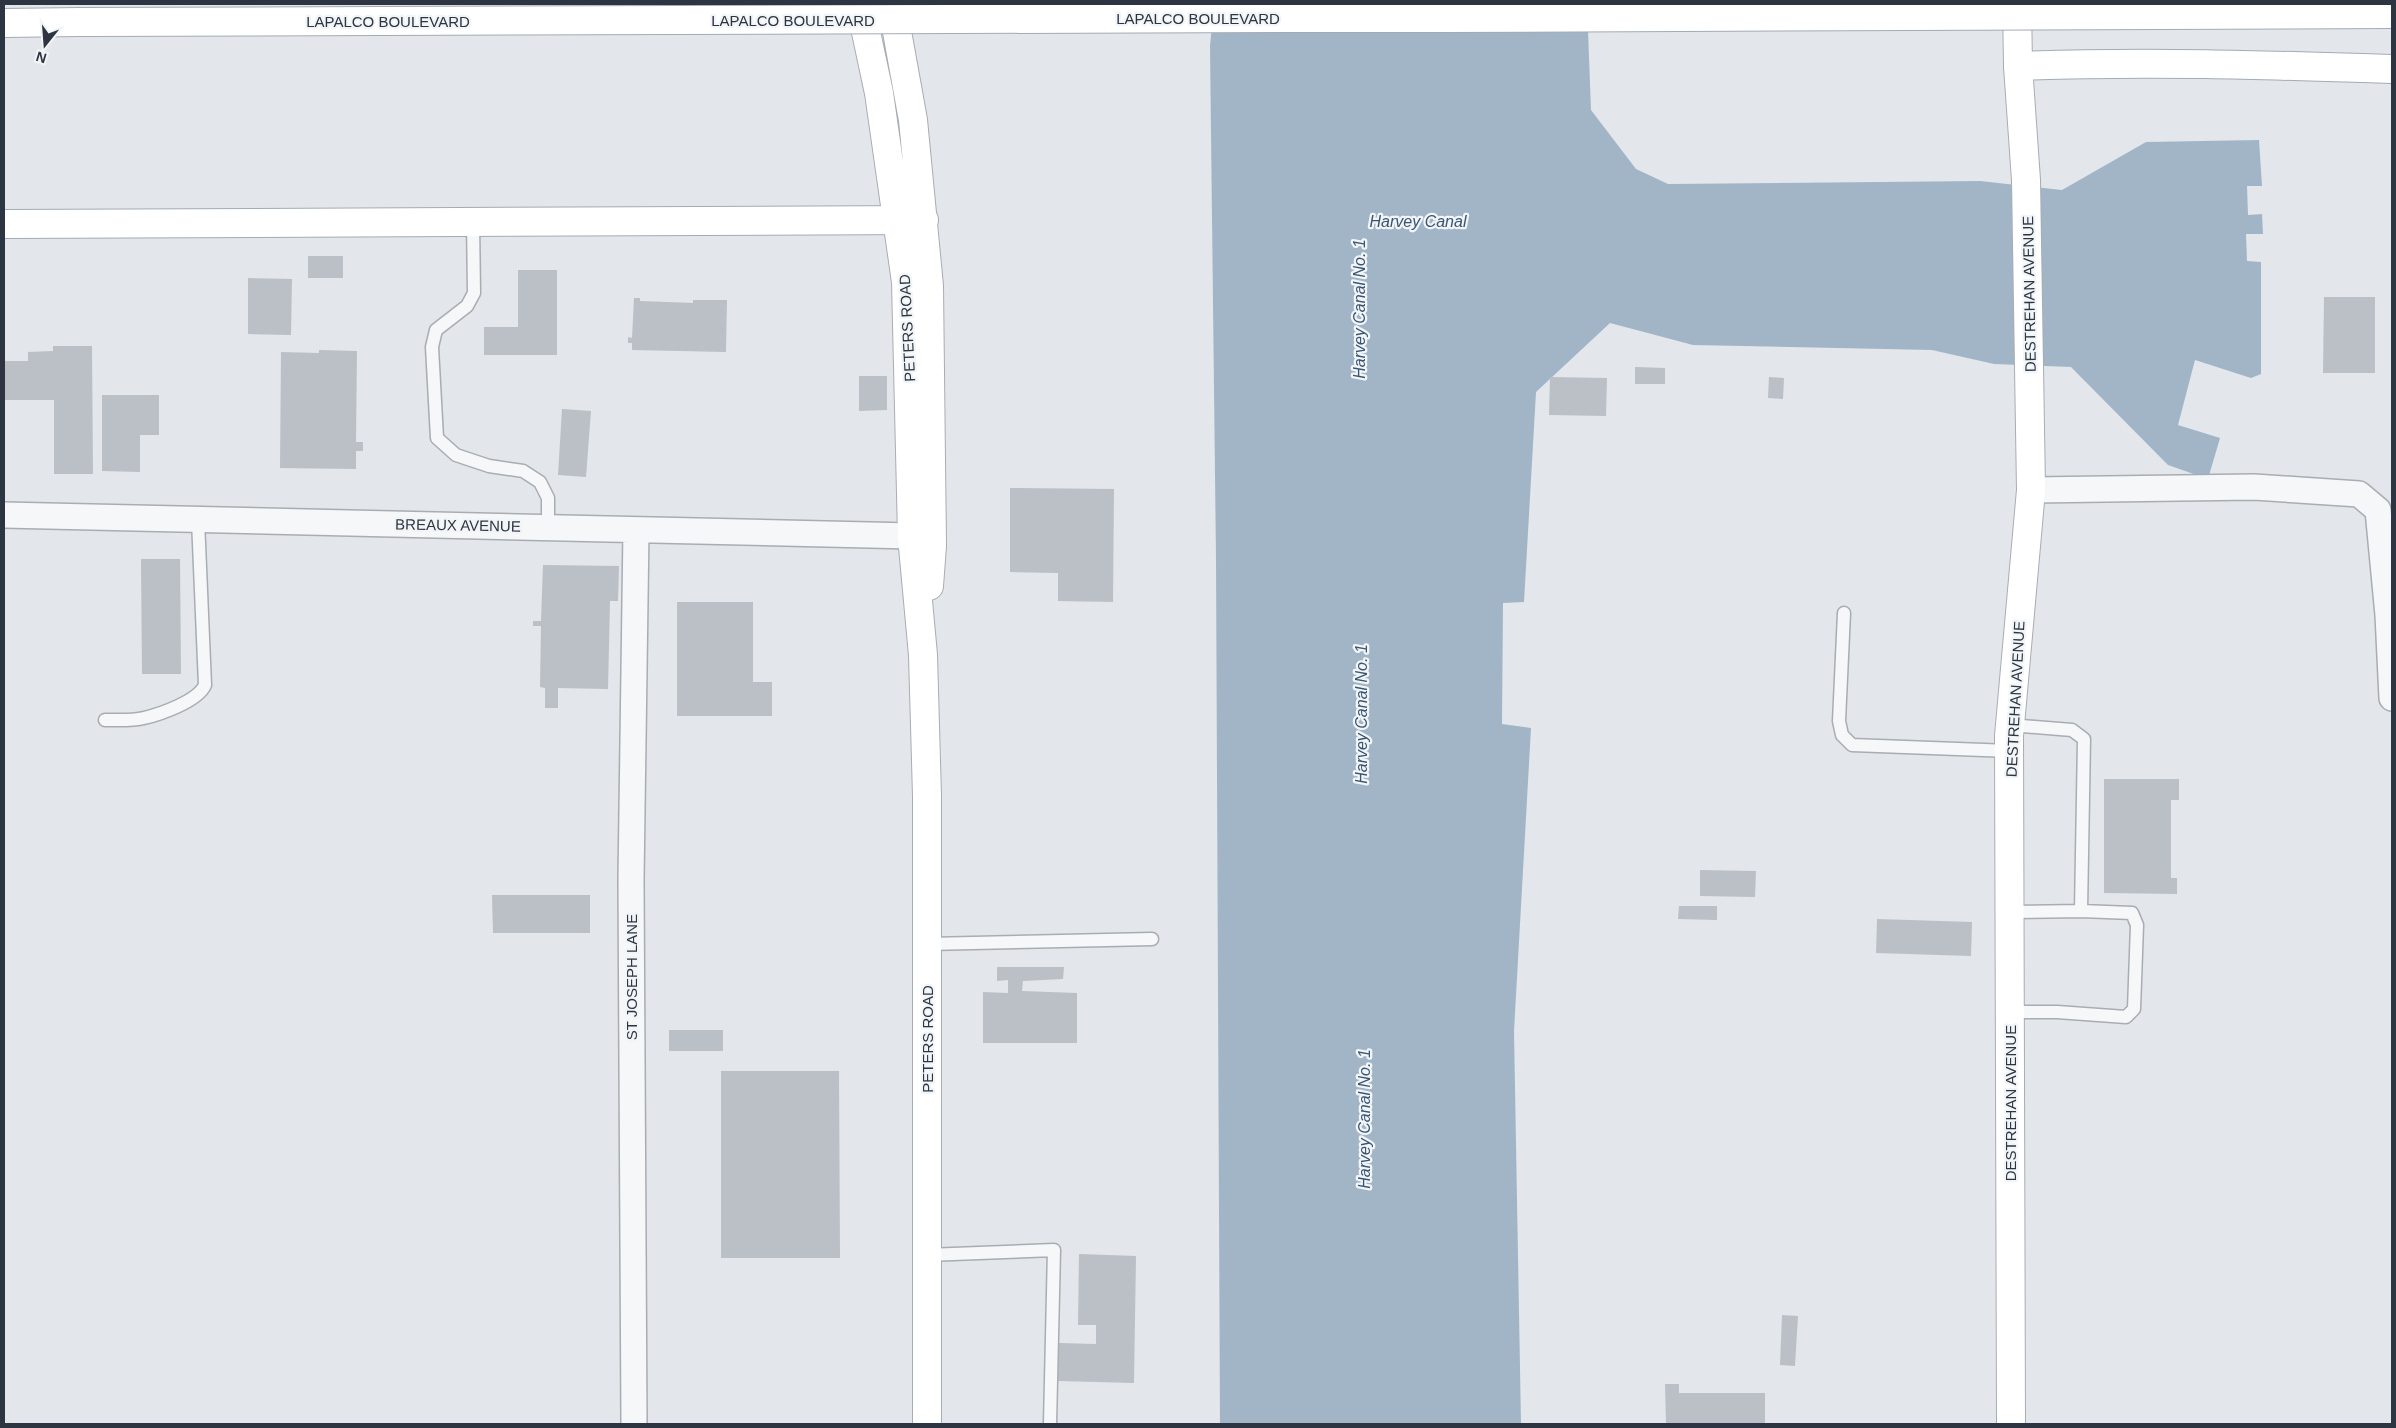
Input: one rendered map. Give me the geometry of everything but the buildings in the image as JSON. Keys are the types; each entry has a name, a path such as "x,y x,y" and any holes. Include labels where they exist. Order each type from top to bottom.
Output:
{"main road":[{"name":"PETERS ROAD","path":"860,4 879,93 906,282 912,536 923,655 927,796 927,1424"},
{"name":"PETERS ROAD","path":"892,4 913,120 929,286 932,546 923,655"},
{"name":"DESTREHAN AVENUE","path":"2011,1424 2010,738 2031,490 2026,180 2018,66 2018,4"},
{"name":"LAPALCO BOULEVARD","path":"4,23 2392,14"},
{"path":"2018,66 2075,64 2251,65 2392,70"},
{"path":"4,224 924,220"}],"street":[{"path":"2031,490 2254,487 2359,494 2378,510 2388,615 2392,698"},
{"name":"BREAUX AVENUE","path":"4,515 912,536"},
{"name":"ST JOSEPH LANE","path":"634,1424 631,880 636,530"}],"lane":[{"path":"473,222 474,293 467,306 436,330 432,347 437,438 456,455 489,466 523,471 540,482 548,498 548,527"},
{"path":"105,720 144,718 192,700 203,690 205,685 203,610 198,520"},
{"path":"1844,613 1839,721 1842,735 1852,745 2010,738 2072,730 2084,739 2081,911"},
{"path":"2010,912 2081,911 2132,913 2137,925 2134,1009 2126,1017 2057,1012 2010,1012"},
{"path":"927,944 1152,939"},
{"path":"927,1255 1054,1250 1050,1424"}],"water":[{"name":"Harvey Canal","path":"1214,4 1587,4 1591,110 1636,169 1668,184 1980,181 2062,190 2146,142 2259,140 2262,186 2247,186 2248,215 2262,214 2263,234 2246,234 2247,261 2261,262 2261,374 2251,378 2195,360 2178,425 2220,438 2208,479 2168,465 2071,367 1994,364 1932,350 1693,345 1610,323 1536,392 1524,602 1503,603 1502,724 1531,728 1514,1031 1521,1424 1220,1424 1216,559 1210,46"}],"water label":[{"name":"Harvey Canal No. 1","path":"1359,309"},
{"name":"Harvey Canal No. 1","path":"1361,714"},
{"name":"Harvey Canal No. 1","path":"1364,1119"}]}
